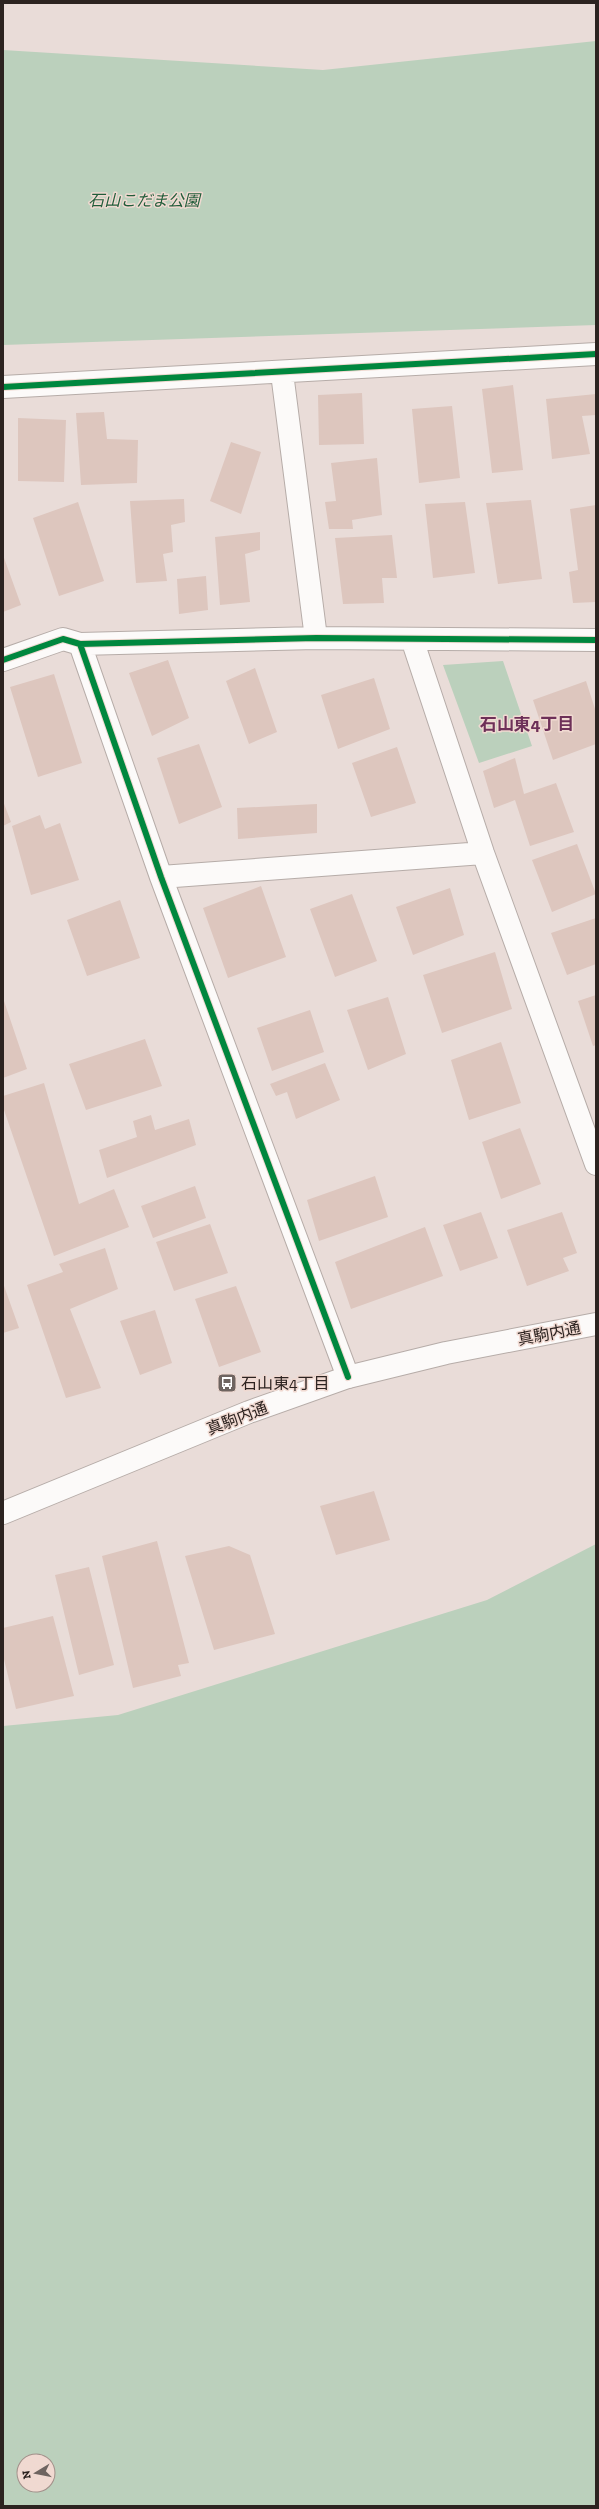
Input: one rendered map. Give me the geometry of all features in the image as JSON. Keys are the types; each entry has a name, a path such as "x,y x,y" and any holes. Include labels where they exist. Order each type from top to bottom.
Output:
{"main road":[{"path":"3,387 282,373 596,354"},
{"path":"282,373 316,638"},
{"path":"3,660 62,639 80,644 316,638 596,640"},
{"path":"412,639 483,853 596,1164"},
{"path":"80,644 161,877 348,1377"},
{"path":"161,877 483,853"},
{"name":"真駒内通","path":"3,1512 249,1412 348,1377 446,1352 596,1324"}],"green space":[{"name":"石山こだま公園","path":"596,41 596,325 3,345 3,50 323,70"},
{"path":"503,661 532,746 479,763 443,665"},
{"path":"596,1544 596,2506 3,2506 3,1726 118,1715 487,1600"}],"building":[{"path":"513,385 523,470 492,473 482,389"},
{"path":"362,393 364,444 319,445 318,395"},
{"path":"596,394 596,415 582,416 590,454 552,459 546,399"},
{"path":"452,406 460,478 419,483 412,409"},
{"path":"104,412 107,439 138,440 137,483 81,485 76,413"},
{"path":"18,418 66,420 64,482 18,481"},
{"path":"231,442 261,452 241,514 210,501"},
{"path":"377,458 382,515 352,520 353,529 329,529 325,502 336,501 331,463"},
{"path":"184,499 185,522 171,525 173,552 163,554 167,581 136,583 130,501"},
{"path":"531,500 542,579 498,584 486,503"},
{"path":"78,502 104,581 59,596 33,518"},
{"path":"465,502 475,573 433,578 425,504"},
{"path":"596,505 596,602 573,603 569,572 578,570 570,509"},
{"path":"260,532 260,550 245,554 250,602 220,605 215,537"},
{"path":"392,535 397,578 382,578 384,603 343,604 335,538"},
{"path":"3,555 21,605 3,612"},
{"path":"206,576 208,610 179,614 177,579"},
{"path":"168,660 189,718 152,736 129,673"},
{"path":"255,668 277,732 249,744 226,681"},
{"path":"54,674 82,763 38,777 10,687"},
{"path":"374,678 390,729 338,749 321,695"},
{"path":"586,681 596,712 596,744 553,760 533,700"},
{"path":"199,744 222,807 179,824 157,758"},
{"path":"397,747 416,803 371,817 352,763"},
{"path":"515,758 524,794 556,783 574,832 530,846 515,800 494,808 483,771"},
{"path":"3,801 11,822 3,826"},
{"path":"317,804 317,833 238,839 237,808"},
{"path":"40,815 45,829 60,823 79,880 31,895 12,826"},
{"path":"577,844 596,894 552,912 532,860"},
{"path":"261,886 286,957 228,978 203,908"},
{"path":"450,888 464,935 413,955 396,907"},
{"path":"352,894 377,961 335,977 310,909"},
{"path":"120,900 140,958 87,976 67,920"},
{"path":"596,918 596,964 567,975 551,933"},
{"path":"495,952 512,1009 442,1033 423,975"},
{"path":"596,995 596,1045 593,1046 578,1001"},
{"path":"388,997 406,1054 368,1070 347,1010"},
{"path":"3,998 27,1069 3,1078"},
{"path":"310,1010 324,1052 272,1071 257,1028"},
{"path":"145,1039 162,1086 86,1110 69,1064"},
{"path":"501,1042 521,1103 469,1120 451,1060"},
{"path":"325,1063 340,1100 296,1119 287,1092 276,1096 270,1084"},
{"path":"44,1083 79,1204 114,1189 129,1227 54,1256 3,1107 3,1096"},
{"path":"151,1115 155,1130 189,1119 196,1145 107,1178 99,1150 137,1137 133,1121"},
{"path":"520,1128 541,1184 501,1199 482,1142"},
{"path":"375,1176 388,1217 319,1241 307,1200"},
{"path":"195,1186 206,1218 153,1238 141,1206"},
{"path":"481,1212 498,1258 460,1271 443,1225"},
{"path":"562,1212 577,1253 563,1258 569,1271 527,1286 507,1230"},
{"path":"210,1224 228,1273 174,1291 156,1242"},
{"path":"425,1227 443,1276 351,1309 335,1262"},
{"path":"105,1248 118,1289 70,1309 101,1388 66,1398 27,1285 63,1272 59,1264"},
{"path":"3,1283 19,1328 3,1333"},
{"path":"236,1286 261,1352 219,1367 195,1299"},
{"path":"155,1310 172,1363 140,1375 120,1321"},
{"path":"374,1491 390,1540 336,1555 320,1506"},
{"path":"157,1541 189,1663 178,1665 181,1676 133,1688 102,1556"},
{"path":"229,1546 250,1555 275,1634 214,1650 185,1556"},
{"path":"89,1567 114,1665 79,1675 55,1575"},
{"path":"53,1616 74,1696 16,1709 3,1655 3,1628"}],"cycle path":[{"path":"3,387 596,354"},
{"path":"3,660 63,639 80,644 316,638 596,640"},
{"path":"80,644 161,877 348,1377"}],"place":[{"name":"石山東4丁目","path":"227,1383"}],"district":[{"name":"石山東4丁目","path":"527,724"}]}
